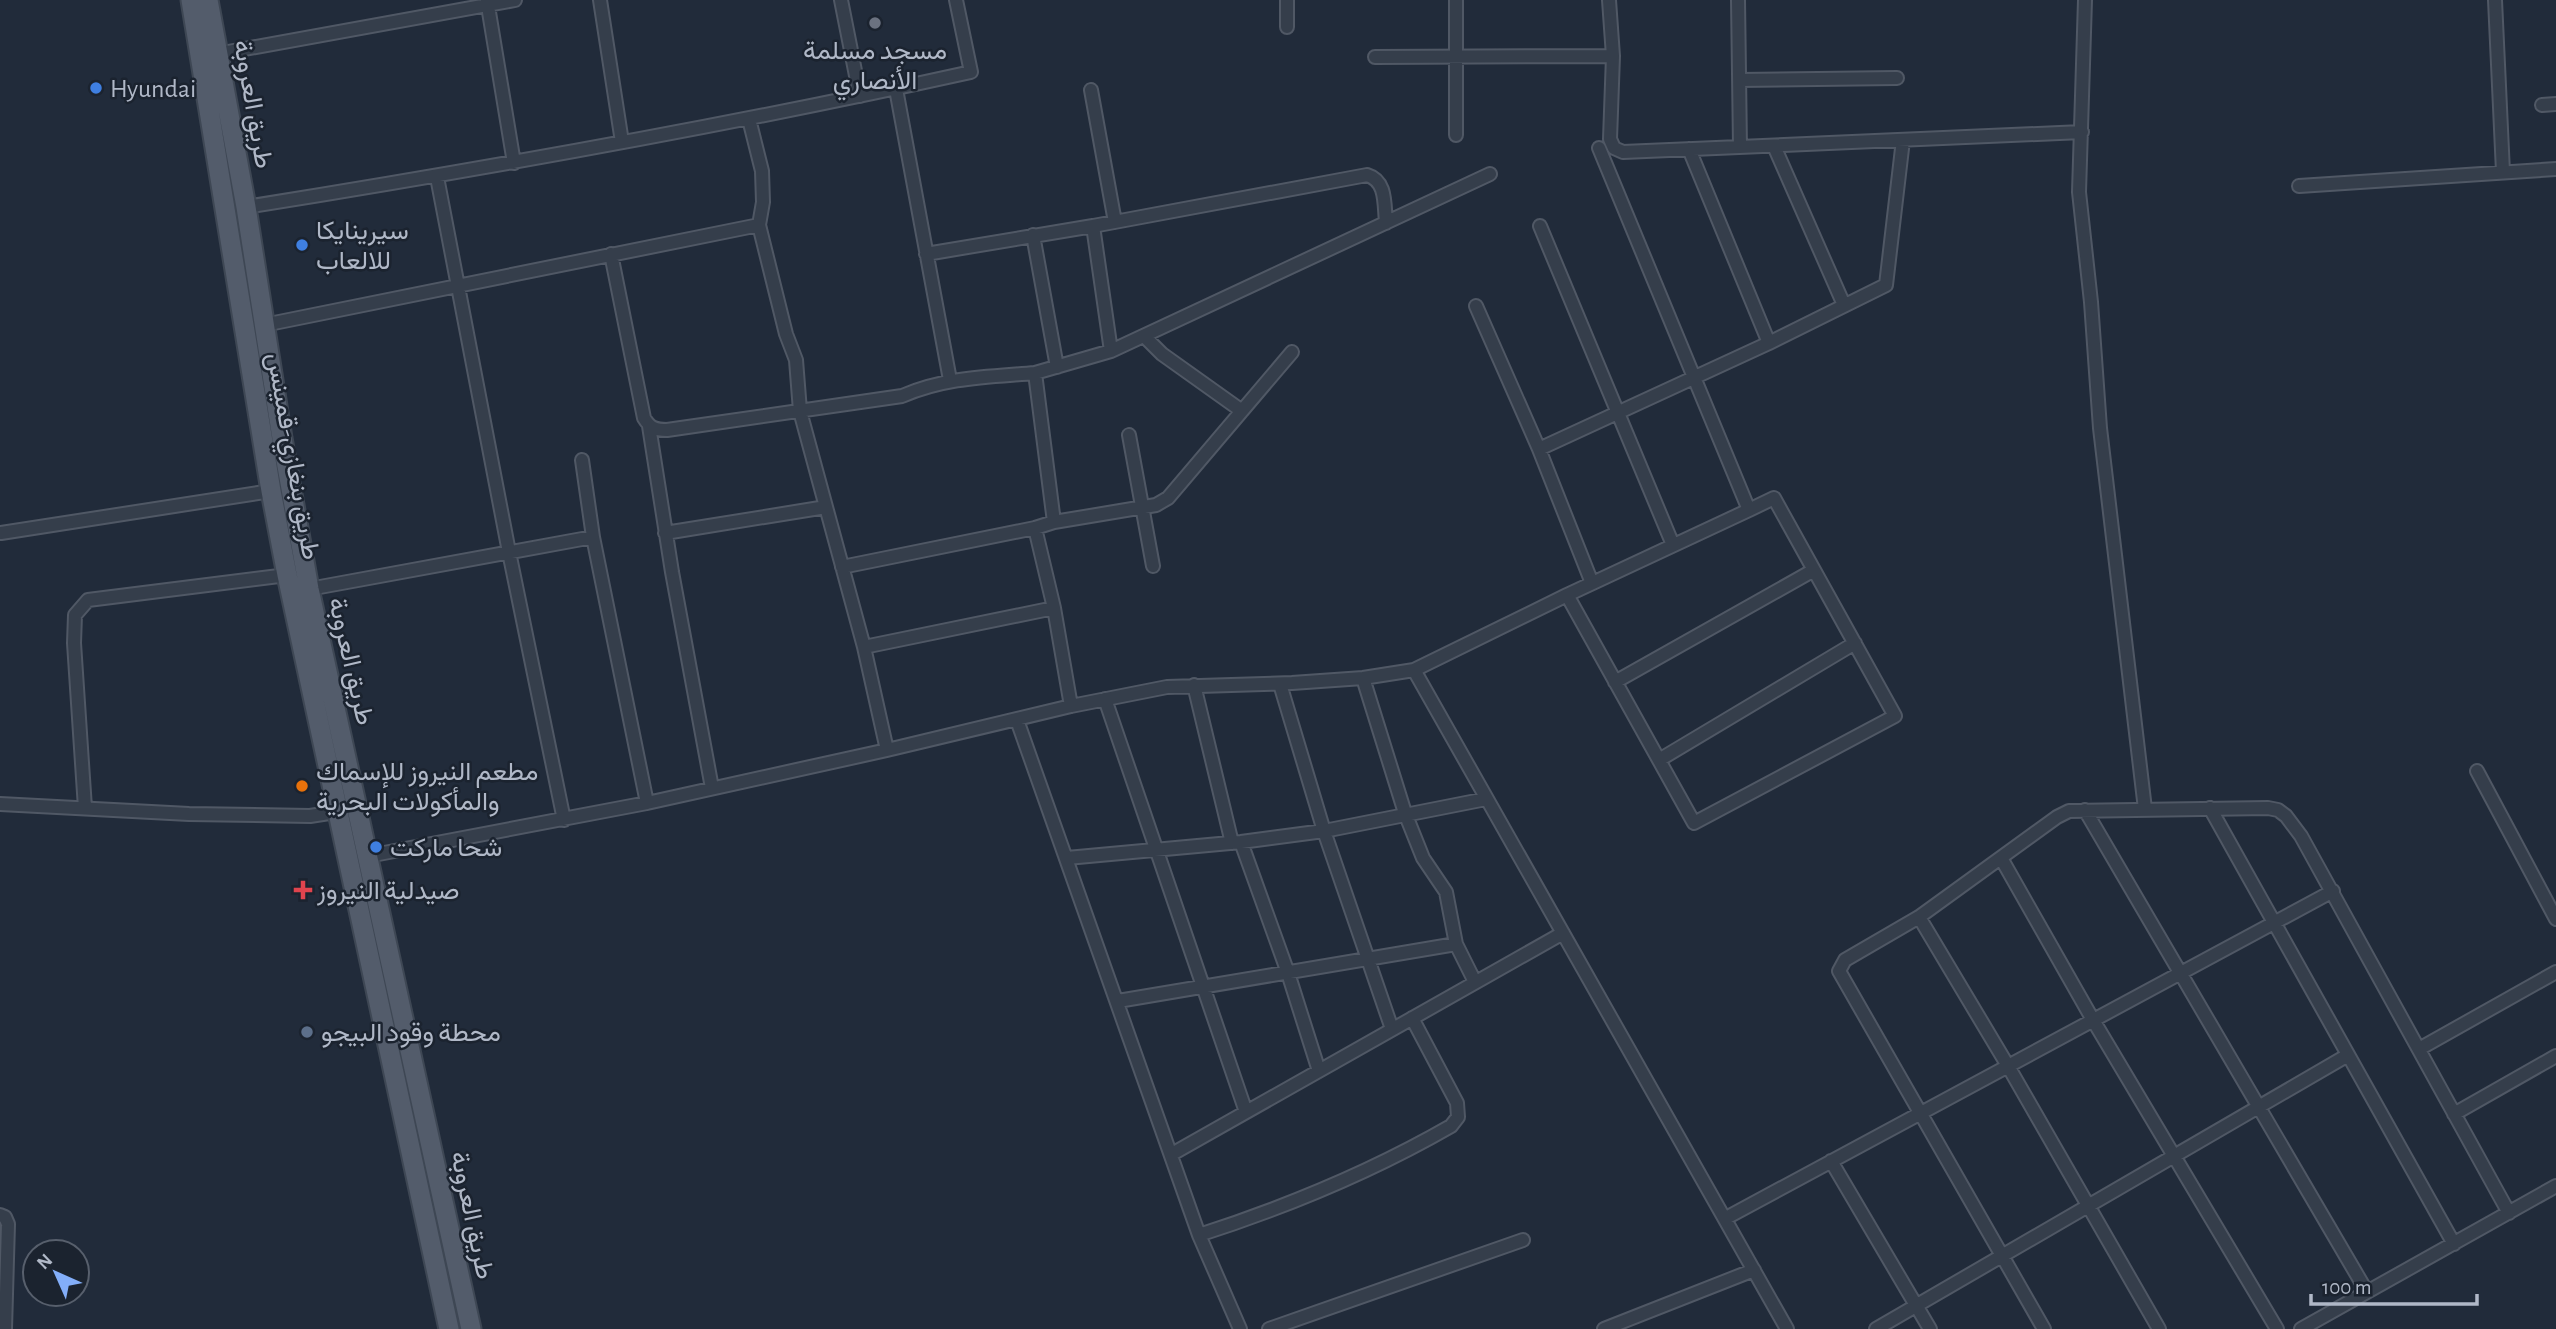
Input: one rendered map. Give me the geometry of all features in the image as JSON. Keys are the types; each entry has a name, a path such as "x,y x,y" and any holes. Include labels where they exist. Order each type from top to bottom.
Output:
{"main road":[{"name":"طريق بنغازي-قمينس","path":"191,0 287,575 348,809 449,1329"},
{"name":"طريق العروبة","path":"208,0 246,207 348,809 368,856 471,1329"}],"street":[{"path":"217,54 488,2 515,0"},
{"path":"600,0 622,142"},
{"path":"841,0 860,96"},
{"path":"246,207 514,163 749,119 971,72 956,0"},
{"path":"1287,0 1287,27"},
{"path":"1456,0 1457,135"},
{"path":"1609,0 1613,56 1610,139 1614,148 1623,152 2082,132"},
{"path":"1738,0 1740,147"},
{"path":"2085,0 2079,192 2091,302 2100,428 2146,809"},
{"path":"2495,0 2504,172"},
{"path":"488,2 514,163"},
{"path":"1375,57 1613,56"},
{"path":"1739,80 1897,78"},
{"path":"896,89 950,380"},
{"path":"1091,90 1115,222"},
{"path":"2542,105 2556,104"},
{"path":"749,119 762,171 763,202 759,225 786,334 796,360 800,411 864,648 887,750"},
{"path":"1539,449 1886,285 1903,140"},
{"path":"1773,146 1844,305"},
{"path":"1599,148 1749,510"},
{"path":"1689,149 1769,342"},
{"path":"2299,186 2556,169"},
{"path":"649,426 655,430 667,430 902,396 927,385 950,380 1035,373 1111,351 1490,174"},
{"path":"926,254 1367,175 1376,177 1381,184 1386,223"},
{"path":"438,177 509,552 564,820"},
{"path":"264,325 759,225"},
{"path":"1093,226 1111,351"},
{"path":"1540,226 1672,545"},
{"path":"1033,236 1057,367"},
{"path":"611,254 644,418 649,426 665,533 712,788"},
{"path":"1476,306 1539,449 1592,583"},
{"path":"1144,336 1163,354 1242,411"},
{"path":"842,567 1054,522 1156,505 1168,498 1292,352"},
{"path":"1035,373 1054,522"},
{"path":"1129,435 1153,566"},
{"path":"582,460 593,537 648,803"},
{"path":"1,533 271,491"},
{"path":"368,856 648,803 1071,706 1167,687 1280,684 1363,678 1415,670 1567,595 1592,583 1774,498 1895,716 1693,823 1567,595"},
{"path":"665,533 826,507"},
{"path":"1035,528 1054,608 1071,706"},
{"path":"309,589 593,537"},
{"path":"1615,682 1814,570"},
{"path":"85,808 74,643 75,615 88,600 287,575"},
{"path":"864,648 1054,608"},
{"path":"1659,760 1854,643"},
{"path":"1415,670 1787,1329"},
{"path":"1363,678 1405,813 1423,858 1449,900 1456,944 1475,982"},
{"path":"1280,684 1324,831 1392,1030"},
{"path":"1194,685 1237,842 1288,973 1319,1071"},
{"path":"1105,699 1246,1112"},
{"path":"1017,720 1199,1235 1240,1329"},
{"path":"2477,771 2556,919"},
{"path":"1067,858 1324,831 1486,799"},
{"path":"0,804 216,815 310,816 348,809"},
{"path":"2210,808 2454,1244"},
{"path":"2044,1329 1839,971 1841,964 1850,957 1919,917 2062,813 2085,810 2268,808 2278,810 2286,816 2333,891 2509,1213"},
{"path":"2085,810 2367,1292"},
{"path":"2001,858 2093,1020 2277,1329"},
{"path":"1726,1218 2333,891"},
{"path":"1919,917 2159,1329"},
{"path":"1172,1154 1563,933"},
{"path":"1118,1001 1456,944"},
{"path":"2419,1049 2556,972"},
{"path":"1199,1235 1270,1212 1451,1126 1458,1117 1457,1103 1412,1018"},
{"path":"1876,1329 2348,1055"},
{"path":"2454,1114 2556,1056"},
{"path":"1831,1161 1930,1329"},
{"path":"2301,1329 2556,1185"},
{"path":"0,1215 5,1217 8,1224 5,1329"},
{"path":"1269,1329 1523,1240"},
{"path":"1604,1329 1754,1270"}],"place":[{"name":"مسجد مسلمة الأنصاري","path":"875,23"},
{"name":"Hyundai","path":"96,88"},
{"name":"سيرينايكا للالعاب","path":"302,245"},
{"name":"مطعم النيروز للإسماك والمأكولات البحرية","path":"302,786"},
{"name":"شحا ماركت","path":"376,847"},
{"name":"صيدلية النيروز","path":"303,890"},
{"name":"محطة وقود البيجو","path":"307,1032"}]}
